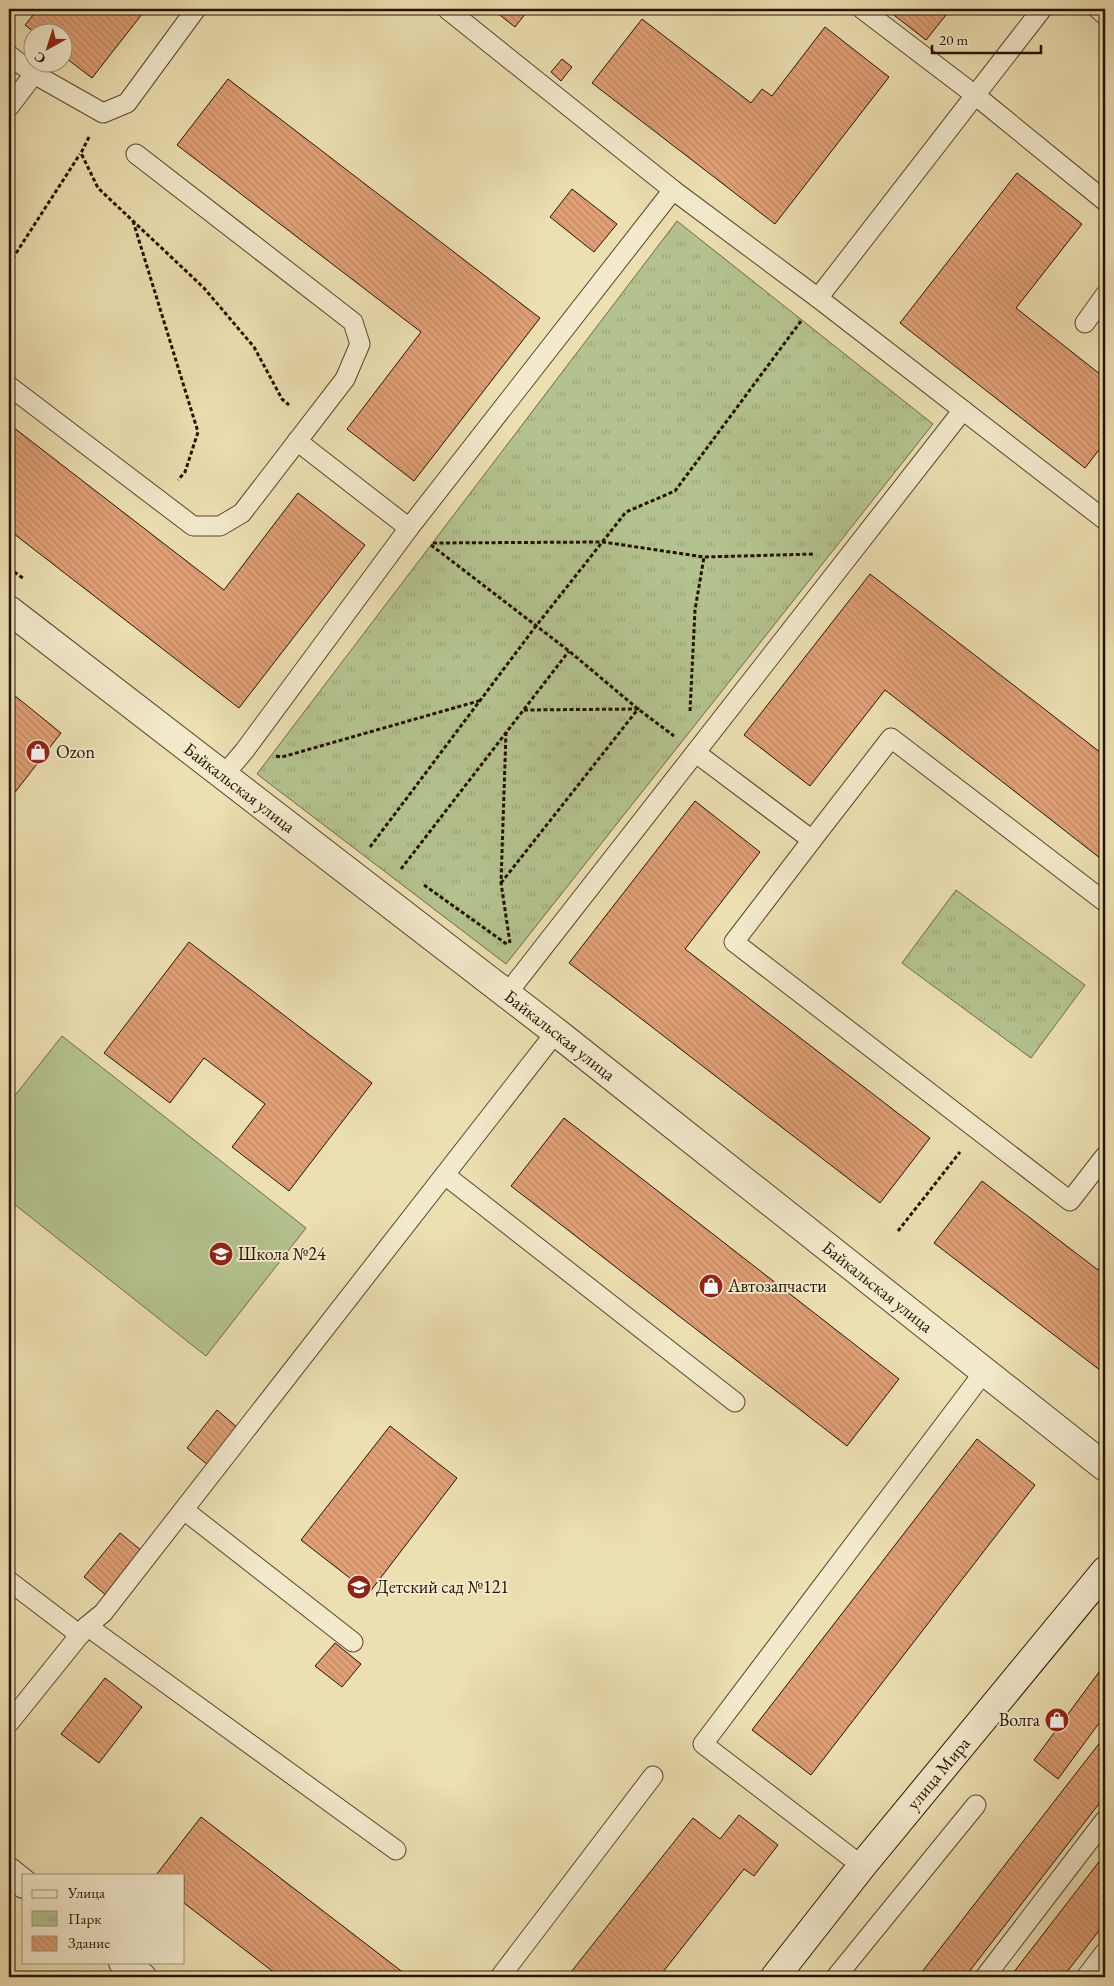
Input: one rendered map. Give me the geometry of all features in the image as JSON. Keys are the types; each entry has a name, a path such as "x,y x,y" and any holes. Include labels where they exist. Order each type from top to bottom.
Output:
{"street":[{"name":"Байкальская улица","path":"11,615 224,776 556,1032 1105,1467"},
{"name":"улица Мира","path":"775,1977 862,1866 1105,1571"},
{"path":"9,1872 22,1882"},
{"path":"126,1964 142,1977"}],"lane":[{"path":"9,55 34,74 103,113 127,103 196,9"},
{"path":"447,9 673,190 818,298 1105,520"},
{"path":"862,9 975,95 1105,201"},
{"path":"818,298 1042,9"},
{"path":"1098,9 1105,15"},
{"path":"10,107 34,74"},
{"path":"9,386 193,526 220,526 242,513 345,379 360,344 353,322 136,154"},
{"path":"224,776 409,528 673,190"},
{"path":"1085,323 1105,295"},
{"path":"506,995 693,750 852,553 963,410"},
{"path":"297,441 409,528"},
{"path":"1105,902 891,738 734,942 1070,1201 1105,1156"},
{"path":"693,750 812,840"},
{"path":"9,1724 84,1630 103,1613 556,1032"},
{"path":"445,1175 735,1402"},
{"path":"862,1866 703,1744 984,1372"},
{"path":"184,1510 353,1642"},
{"path":"9,1581 84,1630 396,1850"},
{"path":"500,1977 653,1776"},
{"path":"836,1977 976,1805"},
{"path":"985,1977 1105,1820"},
{"path":"1086,1977 1105,1952"}],"path":[{"path":"9,264 80,153 103,113"},
{"path":"80,153 98,188 204,288 254,347 282,399 310,424"},
{"path":"132,220 198,432 185,472 159,500"},
{"path":"369,847 482,700 536,626 626,512 675,491 818,298"},
{"path":"693,750 638,710 570,651 428,543 603,542 704,557 852,553"},
{"path":"693,750 695,610 704,557"},
{"path":"401,869 570,651"},
{"path":"245,750 282,757 482,700"},
{"path":"523,710 638,710"},
{"path":"501,883 638,710"},
{"path":"506,732 501,883 511,947 532,963"},
{"path":"898,1232 978,1130"}],"green space":[{"path":"677,221 933,424 506,964 257,774"},
{"path":"956,890 1085,985 1031,1058 902,963"},
{"path":"62,1036 306,1228 206,1356 9,1200 9,1103"}],"building":[{"path":"38,9 146,9 92,78 72,63 72,22 27,22"},
{"path":"492,9 529,9 515,27"},
{"path":"886,9 948,9 950,10 926,40"},
{"path":"642,19 751,103 762,89 772,96 825,27 889,77 775,224 592,83"},
{"path":"562,59 572,67 561,81 551,72"},
{"path":"228,79 540,318 414,481 347,429 421,332 177,145"},
{"path":"1017,173 1082,224 1016,308 1105,378 1105,442 1085,468 900,323"},
{"path":"572,189 617,224 594,252 550,217"},
{"path":"9,424 224,590 298,493 365,545 239,708 9,530"},
{"path":"870,574 1105,756 1105,862 885,690 810,786 744,735"},
{"path":"9,691 61,733 9,800"},
{"path":"695,801 760,852 685,949 930,1138 880,1203 569,963"},
{"path":"189,942 372,1083 289,1191 232,1147 265,1104 204,1058 170,1103 104,1053"},
{"path":"564,1118 899,1379 847,1446 511,1186"},
{"path":"982,1181 1098,1270 1105,1261 1105,1374 934,1243"},
{"path":"217,1410 238,1428 208,1465 187,1448"},
{"path":"390,1426 457,1478 369,1593 301,1540"},
{"path":"977,1439 1035,1485 811,1775 752,1730"},
{"path":"120,1533 142,1551 106,1595 84,1577"},
{"path":"335,1643 361,1664 342,1687 315,1666"},
{"path":"1105,1664 1105,1715 1058,1779 1034,1760"},
{"path":"105,1678 142,1707 99,1763 61,1734"},
{"path":"1105,1736 1105,1796 965,1977 918,1977"},
{"path":"739,1815 778,1845 754,1876 744,1869 659,1977 567,1977 693,1818 720,1839"},
{"path":"201,1817 409,1977 280,1977 185,1904 185,1874 157,1874"},
{"path":"1105,1854 1105,1923 1063,1977 1010,1977"}],"place":[{"name":"Ozon","path":"38,752"},
{"name":"Школа №24","path":"221,1254"},
{"name":"Автозапчасти","path":"711,1286"},
{"name":"Детский сад №121","path":"359,1587"},
{"name":"Волга","path":"1057,1720"}]}
